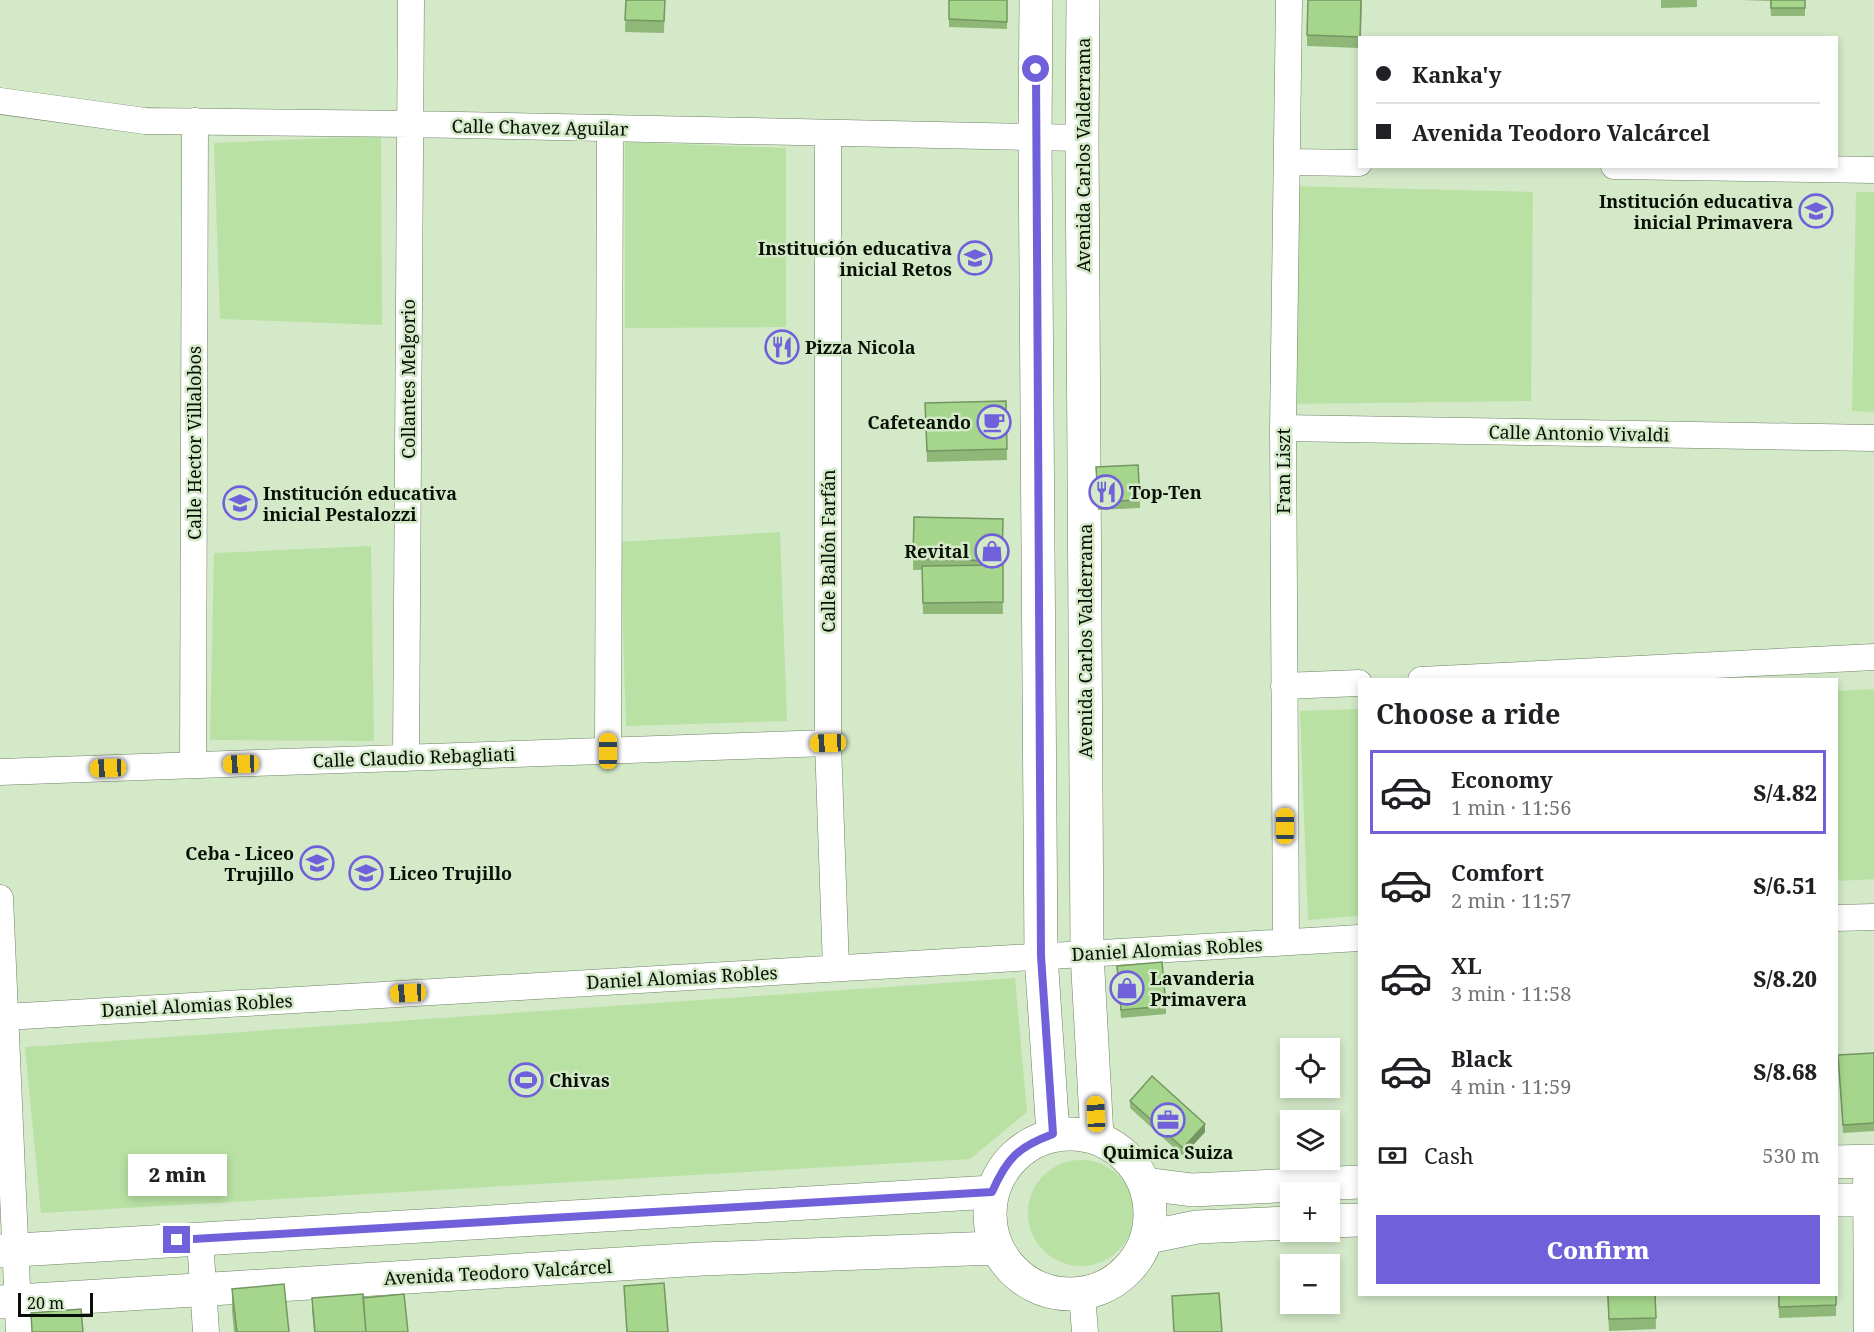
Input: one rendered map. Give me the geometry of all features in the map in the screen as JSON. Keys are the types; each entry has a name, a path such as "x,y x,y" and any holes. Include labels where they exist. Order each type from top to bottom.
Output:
{"street":[{"name":"Collantes Melgorio","path":"406,758 411,0"},
{"path":"1036,0 1041,956 1053,1134"},
{"name":"Avenida Carlos Valderrama","path":"1083,0 1087,953 1097,1137"},
{"name":"Fran Liszt","path":"1286,942 1283,428 1289,0"},
{"name":"Calle Chavez Aguilar","path":"0,101 145,121 410,124 1082,138"},
{"name":"Calle Hector Villalobos","path":"194,765 195,121"},
{"path":"608,751 610,128"},
{"name":"Calle Ballón Farfán","path":"828,133 828,743 836,968"},
{"path":"1287,162 1358,163"},
{"path":"1744,168 1874,170"},
{"name":"Calle Antonio Vivaldi","path":"1283,428 1874,438"},
{"path":"1460,678 1874,657"},
{"path":"1284,686 1358,682"},
{"name":"Calle Claudio Rebagliati","path":"0,772 828,743"},
{"path":"0,898 5,1017 8,1251 12,1312"},
{"path":"1838,918 1874,917"},
{"name":"Daniel Alomias Robles","path":"5,1017 1358,938"},
{"path":"1075,1133 1097,1137 1117,1148 1134,1164 1145,1184 1151,1210 1148,1237 1138,1258 1123,1275 1104,1288 1082,1294 1055,1293 1030,1284 1010,1268 996,1248 990,1221 992,1192 1002,1171 1015,1154 1033,1142 1053,1134 1075,1133"},
{"path":"1859,1161 1859,1200 1867,1332"},
{"path":"1145,1184 1192,1190 1358,1182"},
{"path":"8,1251 992,1192"},
{"path":"697,1209 702,1259"},
{"path":"1340,1221 1358,1220"},
{"path":"1148,1237 1197,1227 1280,1223"},
{"path":"200,1239 206,1332"},
{"name":"Avenida Teodoro Valcárcel","path":"12,1312 203,1289 702,1259 996,1248"},
{"path":"1082,1294 1085,1332"}],"green space":[{"path":"381,136 382,325 220,319 214,143"},
{"path":"625,142 786,148 786,327 625,328"},
{"path":"1291,186 1533,192 1531,401 1291,404"},
{"path":"1856,192 1874,192 1874,412 1852,411"},
{"path":"780,532 787,721 626,726 620,542"},
{"path":"371,546 374,741 210,740 214,553"},
{"path":"1874,689 1874,879 1839,881 1838,691"},
{"path":"1358,709 1358,916 1308,920 1300,711"},
{"name":"Chivas","path":"1015,978 1027,1112 970,1159 41,1213 25,1047"},
{"path":"1081,1160 1101,1164 1119,1175 1130,1193 1134,1213 1130,1233 1119,1251 1101,1262 1081,1266 1061,1262 1043,1251 1032,1233 1028,1213 1032,1193 1043,1175 1061,1164"}],"building":[{"path":"626,0 665,0 664,21 625,20"},
{"path":"949,0 1007,0 1007,22 949,19"},
{"path":"1308,0 1361,0 1360,36 1307,35"},
{"path":"1771,0 1805,0 1805,8 1771,8"},
{"path":"1006,401 1007,449 927,451 925,403"},
{"path":"1138,465 1140,500 1098,502 1096,467"},
{"path":"914,517 1003,519 1002,561 913,559"},
{"path":"1003,565 1003,602 923,603 922,566"},
{"path":"1162,962 1166,1006 1121,1010 1117,966"},
{"path":"1874,1053 1874,1123 1843,1125 1838,1055"},
{"name":"Quimica Suiza","path":"1152,1076 1205,1124 1183,1148 1130,1101"},
{"path":"664,1283 668,1332 627,1332 624,1286"},
{"path":"284,1284 289,1332 237,1332 232,1289"},
{"path":"1219,1293 1222,1332 1174,1332 1172,1296"},
{"path":"363,1294 366,1332 315,1332 312,1298"},
{"path":"404,1294 408,1332 366,1332 363,1298"},
{"path":"1608,1296 1655,1296 1656,1318 1609,1319"},
{"path":"1779,1296 1836,1296 1836,1305 1779,1307"},
{"path":"81,1309 83,1332 32,1332 31,1313"}],"place":[{"name":"Institución educativa inicial Primavera","path":"1816,211"},
{"name":"Institución educativa inicial Retos","path":"975,258"},
{"name":"Pizza Nicola","path":"782,347"},
{"name":"Cafeteando","path":"994,422"},
{"name":"Top-Ten","path":"1106,492"},
{"name":"Institución educativa inicial Pestalozzi","path":"240,503"},
{"name":"Revital","path":"992,551"},
{"name":"Ceba - Liceo Trujillo","path":"317,863"},
{"name":"Liceo Trujillo","path":"366,873"},
{"name":"Lavanderia Primavera","path":"1127,988"},
{"name":"Chivas","path":"526,1080"},
{"name":"Quimica Suiza","path":"1168,1120"}],"route":[{"path":"177,1240 992,1192 1002,1171 1015,1154 1033,1142 1053,1134 1041,956 1036,69"}]}
